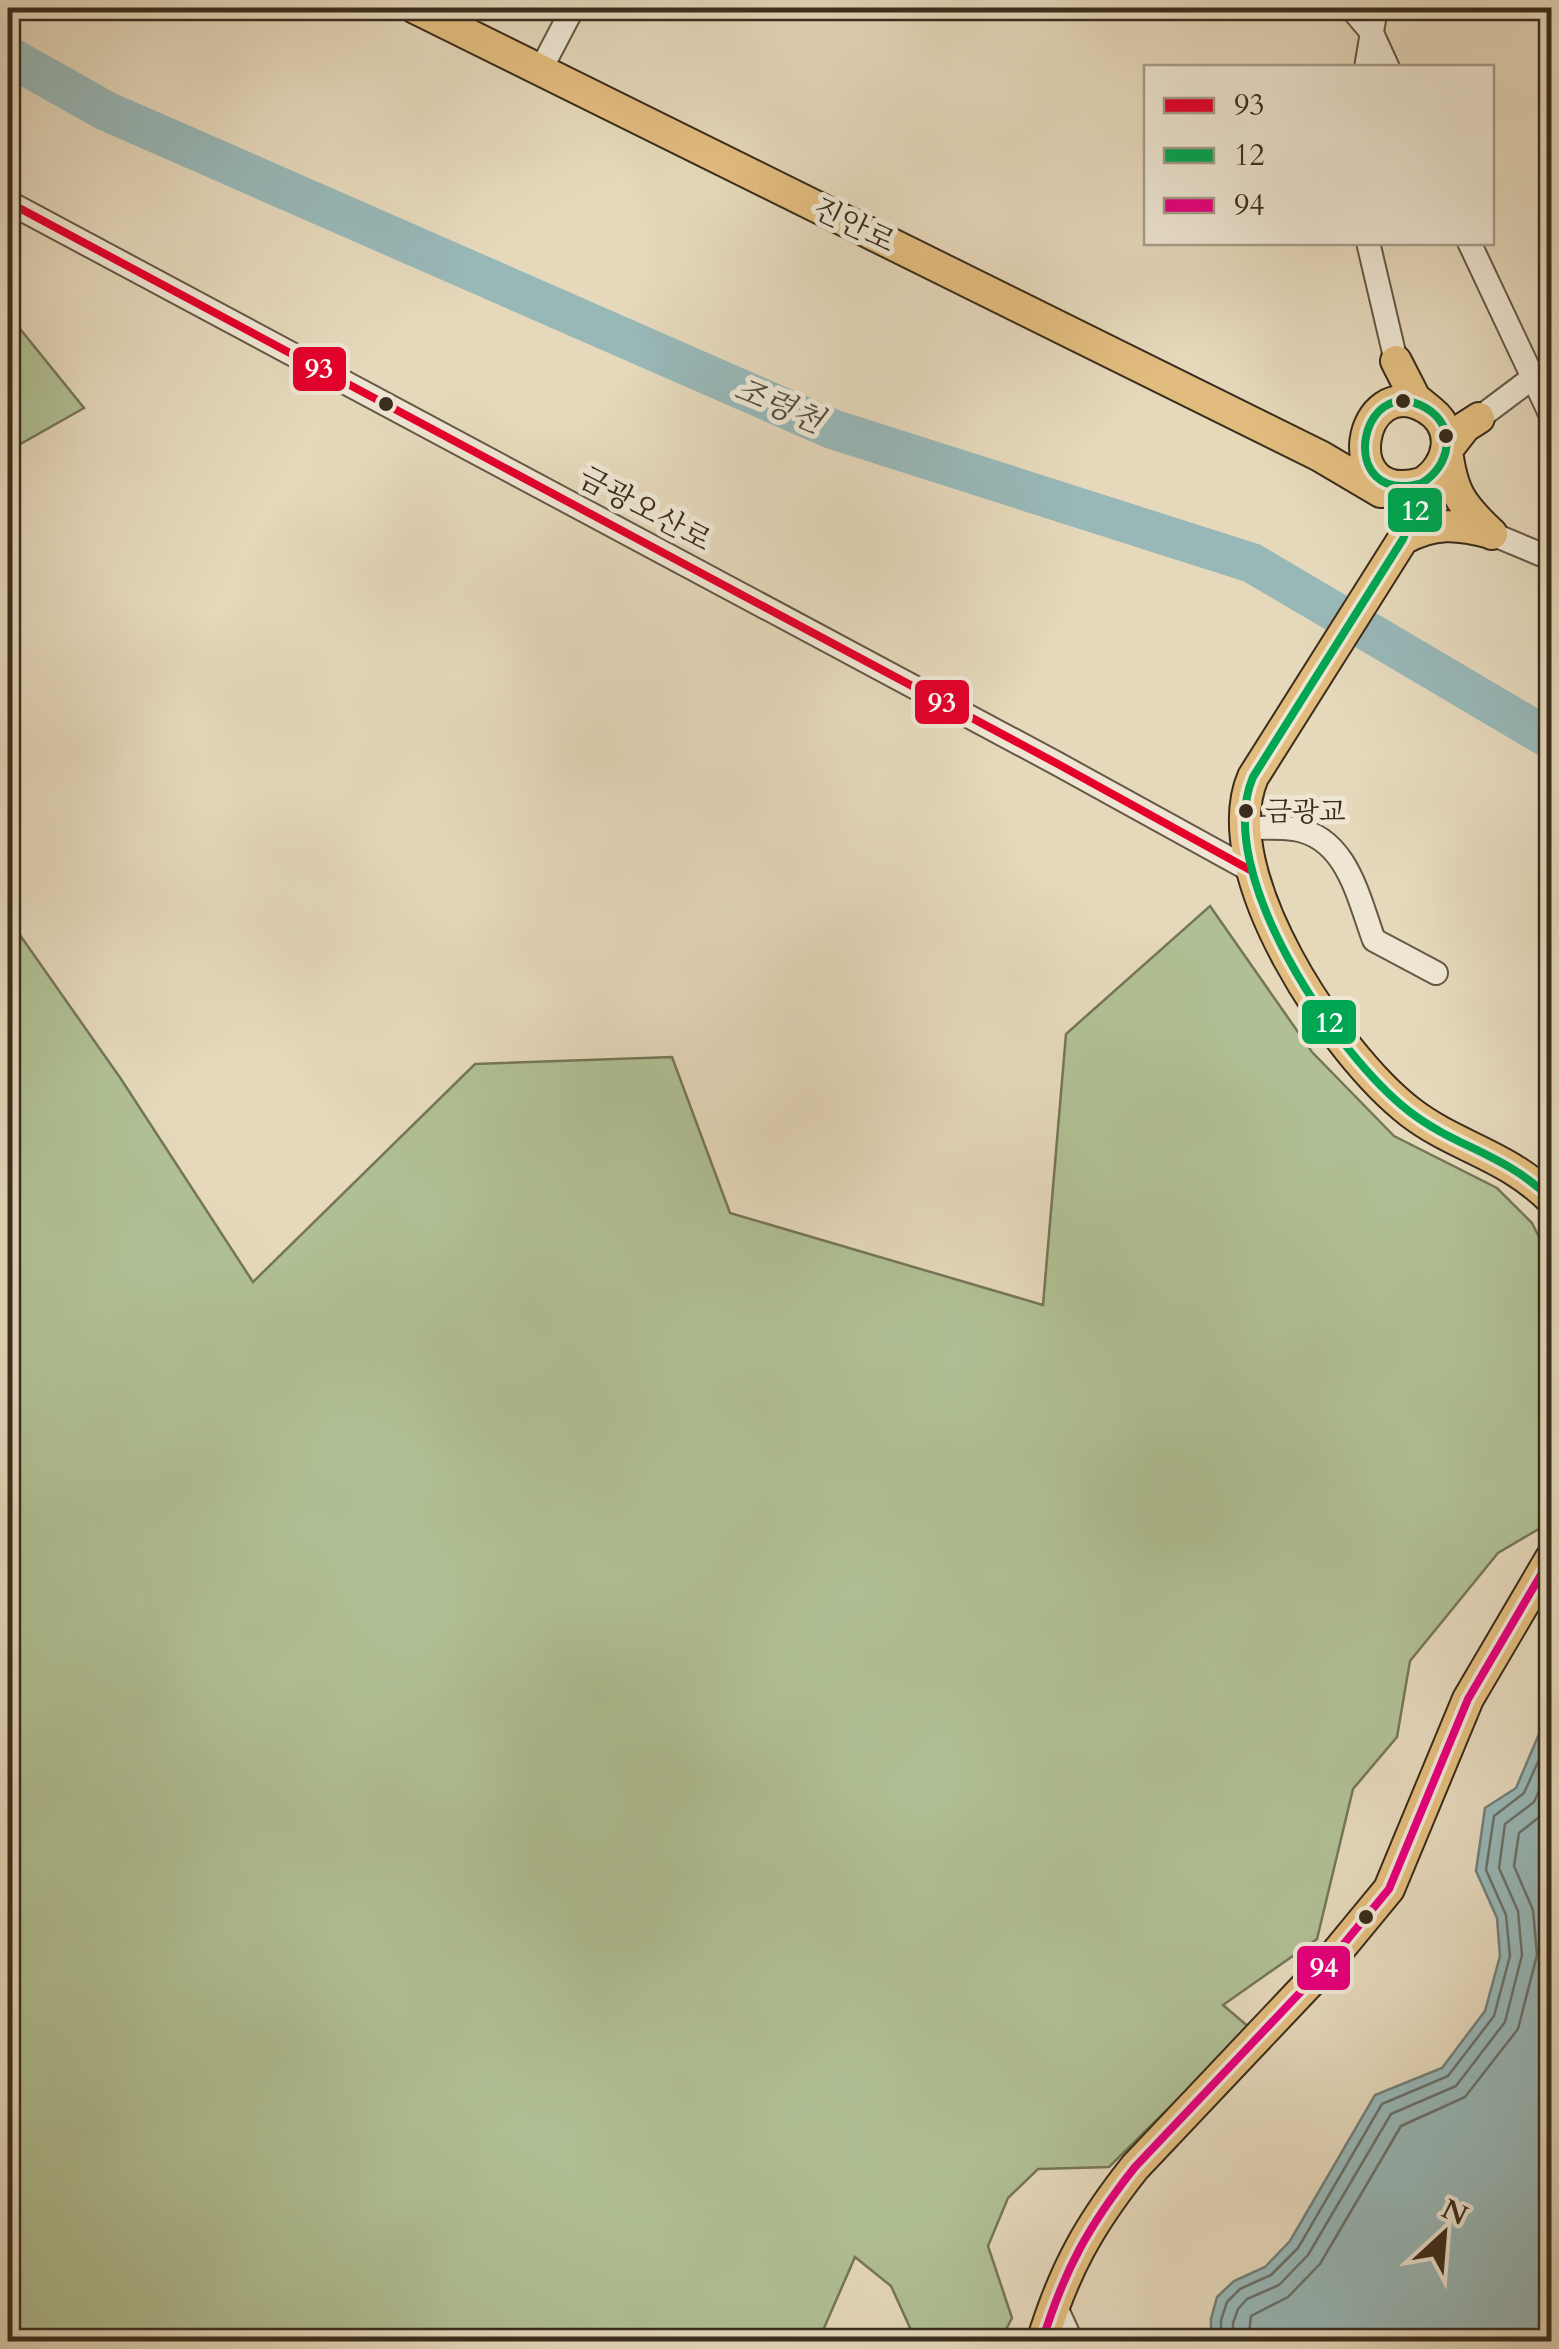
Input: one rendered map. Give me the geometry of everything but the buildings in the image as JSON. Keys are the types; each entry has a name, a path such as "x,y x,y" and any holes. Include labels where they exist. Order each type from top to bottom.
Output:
{"main road":[{"name":"진안로","path":"415,8 1320,456"},
{"path":"1396,361 1416,398 1444,427 1450,479 1457,496 1492,534"},
{"path":"1396,361 1390,391 1363,446 1370,467 1399,501 1402,539"},
{"path":"1292,443 1335,443 1404,402 1453,418 1479,418"},
{"path":"1320,456 1401,486 1422,483 1443,464 1465,426 1479,418"},
{"path":"1320,456 1388,497 1402,539"},
{"path":"1422,483 1419,501 1402,539 1245,795 1252,872 1268,918 1292,966 1319,1009 1378,1083 1412,1113 1529,1177 1552,1200"},
{"path":"1422,483 1447,510 1492,534"},
{"path":"1402,539 1419,530 1448,524 1492,534"},
{"path":"1042,2342 1054,2304 1088,2229 1136,2167 1328,1962 1389,1889 1468,1699 1552,1556"}],"street":[{"path":"541,69 573,8"},
{"path":"1352,8 1372,33 1387,65"},
{"path":"1367,65 1376,8"},
{"name":"금광오산로","path":"8,202 1056,762 1252,872"},
{"path":"1369,245 1396,361"},
{"path":"1470,245 1552,418"},
{"path":"1479,418 1531,378"},
{"path":"1492,534 1552,559"},
{"path":"1245,828 1297,830 1334,848 1344,860 1374,940 1436,973"},
{"path":"1054,2304 1072,2342"}],"green space":[{"path":"8,314 84,408 8,451"},
{"path":"1210,906 1312,1052 1394,1136 1497,1188 1532,1223 1552,1263 1552,1505 1542,1527 1498,1553 1410,1661 1397,1737 1353,1789 1317,1939 1223,2005 1250,2028 1109,2167 1038,2169 1008,2198 988,2246 1012,2318 1000,2341 916,2341 891,2286 855,2257 821,2335 826,2341 8,2341 8,918 121,1079 253,1282 475,1064 672,1057 730,1213 1043,1305 1066,1034"}],"water":[{"path":"1551,1706 1551,2341 1211,2341 1217,2297 1234,2281 1265,2267 1290,2241 1375,2095 1442,2068 1485,2011 1500,1956 1497,1918 1476,1871 1485,1808 1516,1788"}],"waterway":[{"name":"조령천","path":"8,56 106,111 832,429 1252,563 1552,740"}],"transit line":[{"name":"93","path":"8,202 1252,871"},
{"name":"12","path":"1422,483 1394,485 1376,476 1367,460 1366,440 1372,421 1384,407 1403,401 1426,408 1436,416 1446,436 1444,457 1432,476 1422,483 1403,539 1253,777 1245,816 1250,861 1265,910 1288,959 1348,1049 1380,1085 1410,1112 1517,1172 1552,1200"},
{"name":"94","path":"1042,2342 1069,2270 1091,2229 1135,2167 1328,1963 1389,1889 1468,1699 1552,1556"}],"place":[{"name":"금광교","path":"1246,811"}]}
